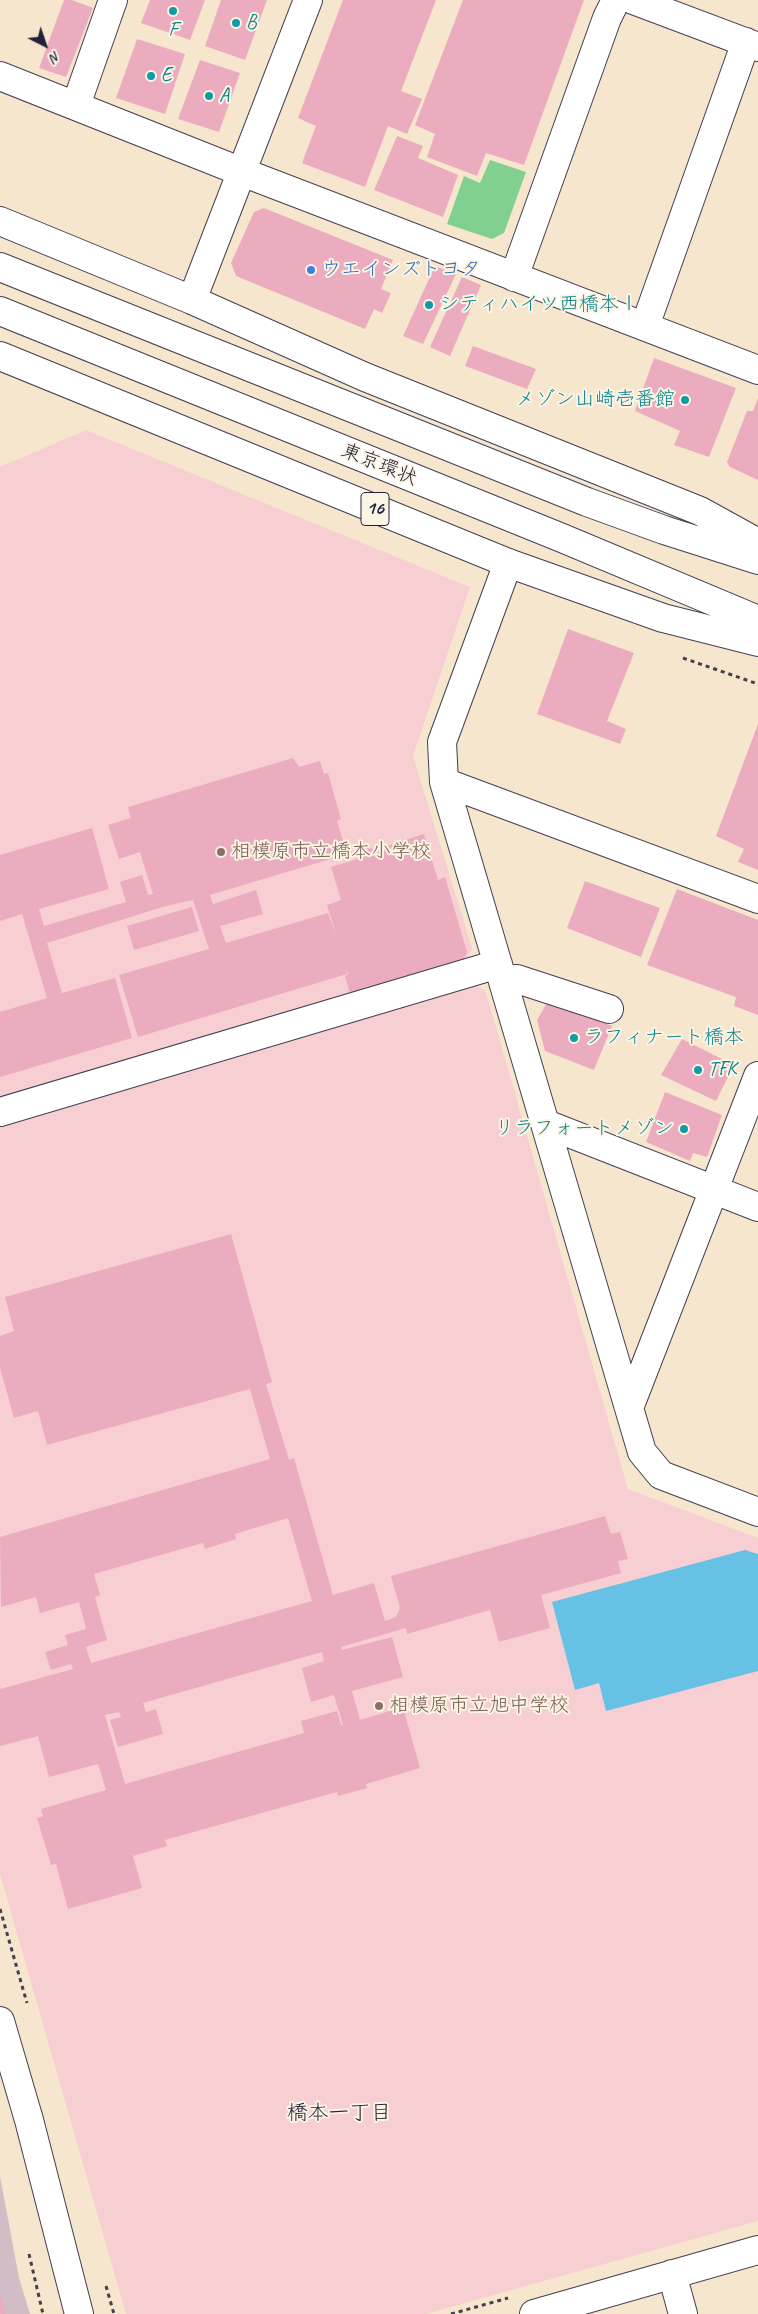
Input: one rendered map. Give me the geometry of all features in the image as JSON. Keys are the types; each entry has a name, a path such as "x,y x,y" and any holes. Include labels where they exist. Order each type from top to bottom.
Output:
{"main road":[{"path":"76,105 113,0"},
{"path":"192,300 308,0"},
{"path":"514,277 607,18 616,0"},
{"path":"632,0 752,45 645,326"},
{"path":"0,76 242,172 758,370"},
{"path":"0,221 192,300 364,377 700,511 758,543"},
{"path":"0,267 578,498 664,530 758,560"},
{"name":"東京環状","path":"0,311 562,538 758,620"},
{"name":"16","path":"0,356 508,563 663,618 758,642"},
{"path":"508,563 442,742 444,782 642,1452 661,1475 758,1512"},
{"path":"444,782 758,899"},
{"path":"0,1112 500,972 609,1009"},
{"path":"628,1408 715,1190 758,1076"},
{"path":"546,1124 758,1207"},
{"path":"0,2020 29,2120 79,2314"},
{"path":"534,2314 758,2250"},
{"path":"672,2274 683,2314"}],"path":[{"path":"675,655 758,684"}],"shaded area":[{"name":"相模原市立橋本小学校","path":"86,430 470,587 413,756 472,948 465,965 0,1099 0,467"},
{"name":"相模原市立旭中学校","path":"474,983 486,992 628,1489 758,1538 758,2221 426,2314 126,2314 0,1874 0,1124"},
{"path":"0,2176 19,2278 30,2314 0,2314"}],"green space":[{"path":"490,160 526,172 504,233 492,239 447,224 464,176 480,183"}],"water":[{"path":"745,1550 758,1554 758,1671 606,1711 599,1683 575,1690 552,1602"}],"building":[{"path":"64,0 72,0 93,8 66,77 39,68"},
{"name":"F","path":"150,0 205,0 190,40 141,23"},
{"name":"B","path":"221,0 267,0 245,60 205,46"},
{"path":"343,0 436,0 401,91 422,99 407,134 388,126 365,187 302,163 316,126 298,118"},
{"path":"463,0 584,0 524,165 486,153 477,176 427,157 435,134 415,125"},
{"name":"E","path":"137,39 185,54 165,114 116,98"},
{"name":"A","path":"200,60 240,73 219,132 178,119"},
{"path":"397,136 423,146 418,158 458,175 443,217 374,190"},
{"name":"ウエインズトヨタ","path":"264,208 393,260 381,289 391,293 382,313 374,309 365,329 236,276 231,263 254,212"},
{"name":"シティハイツ西橋本Ⅰ","path":"435,266 456,274 423,344 403,336"},
{"path":"462,277 481,285 450,356 430,347"},
{"path":"473,346 536,369 527,389 465,366"},
{"name":"メゾン山崎壱番館","path":"654,358 736,388 709,457 674,445 680,431 635,411"},
{"path":"758,398 758,480 730,467 727,462 747,411 753,411"},
{"path":"568,629 634,653 607,721 626,729 620,744 537,714"},
{"path":"758,724 758,870 738,862 744,849 716,836"},
{"path":"293,758 299,767 320,761 324,774 328,773 341,819 337,821 347,854 210,895 213,904 256,890 263,914 220,926 226,943 328,913 336,934 327,905 341,900 331,867 364,857 363,848 378,849 424,834 438,880 445,877 467,952 463,961 350,994 345,976 348,974 346,968 347,974 138,1037 119,975 209,949 193,900 166,906 47,943 62,993 115,978 132,1038 0,1077 0,1012 47,998 22,914 0,921 0,855 92,828 109,889 39,909 44,926 126,902 120,882 142,875 148,895 153,894 140,852 119,859 108,825 131,818 128,807"},
{"path":"585,881 660,908 641,957 567,928"},
{"path":"677,889 758,920 758,1015 734,1006 736,997 647,965"},
{"path":"192,907 199,931 134,950 127,926"},
{"name":"ラフィナート橋本","path":"548,1001 612,1026 594,1070 545,1051 537,1020"},
{"name":"TFK","path":"682,1039 734,1065 716,1101 661,1075"},
{"name":"リラフォートメゾン","path":"665,1092 722,1115 707,1157 693,1153 690,1161 646,1142"},
{"path":"231,1234 272,1382 266,1384 289,1460 294,1458 333,1595 374,1583 385,1621 396,1617 400,1608 391,1576 605,1516 611,1534 620,1532 628,1559 618,1561 621,1573 541,1595 550,1628 499,1642 490,1610 407,1634 406,1628 341,1647 342,1650 392,1637 403,1677 352,1691 360,1720 403,1707 420,1768 366,1784 367,1788 338,1796 337,1792 165,1840 167,1846 133,1856 142,1888 68,1909 56,1864 51,1865 37,1818 43,1816 41,1809 106,1790 98,1764 49,1777 38,1736 0,1746 0,1689 73,1669 71,1664 51,1670 45,1652 68,1645 65,1635 86,1629 79,1602 40,1613 36,1597 1,1607 0,1537 270,1459 250,1389 47,1445 38,1411 14,1418 0,1368 0,1336 14,1331 5,1297","holes":["288,1518 312,1601 91,1663 86,1647 107,1640 95,1597 100,1595 94,1574 203,1543 205,1549 236,1539 235,1534","322,1652 324,1661 302,1668 311,1702 334,1695 343,1725 341,1725 337,1711 301,1721 304,1733 125,1784 105,1715 119,1712 121,1717 110,1720 118,1747 163,1734 156,1709 146,1712 143,1703"]},
{"path":"1,2295 6,2314 0,2314"}],"place":[{"name":"F","path":"173,11"},
{"name":"B","path":"236,23"},
{"name":"E","path":"151,76"},
{"name":"A","path":"209,96"},
{"name":"ウエインズトヨタ","path":"311,270"},
{"name":"シティハイツ西橋本Ⅰ","path":"429,305"},
{"name":"メゾン山崎壱番館","path":"685,400"},
{"name":"相模原市立橋本小学校","path":"221,852"},
{"name":"ラフィナート橋本","path":"574,1038"},
{"name":"TFK","path":"698,1070"},
{"name":"リラフォートメゾン","path":"684,1129"},
{"name":"相模原市立旭中学校","path":"379,1706"}],"district":[{"name":"橋本一丁目","path":"339,2113"}]}
